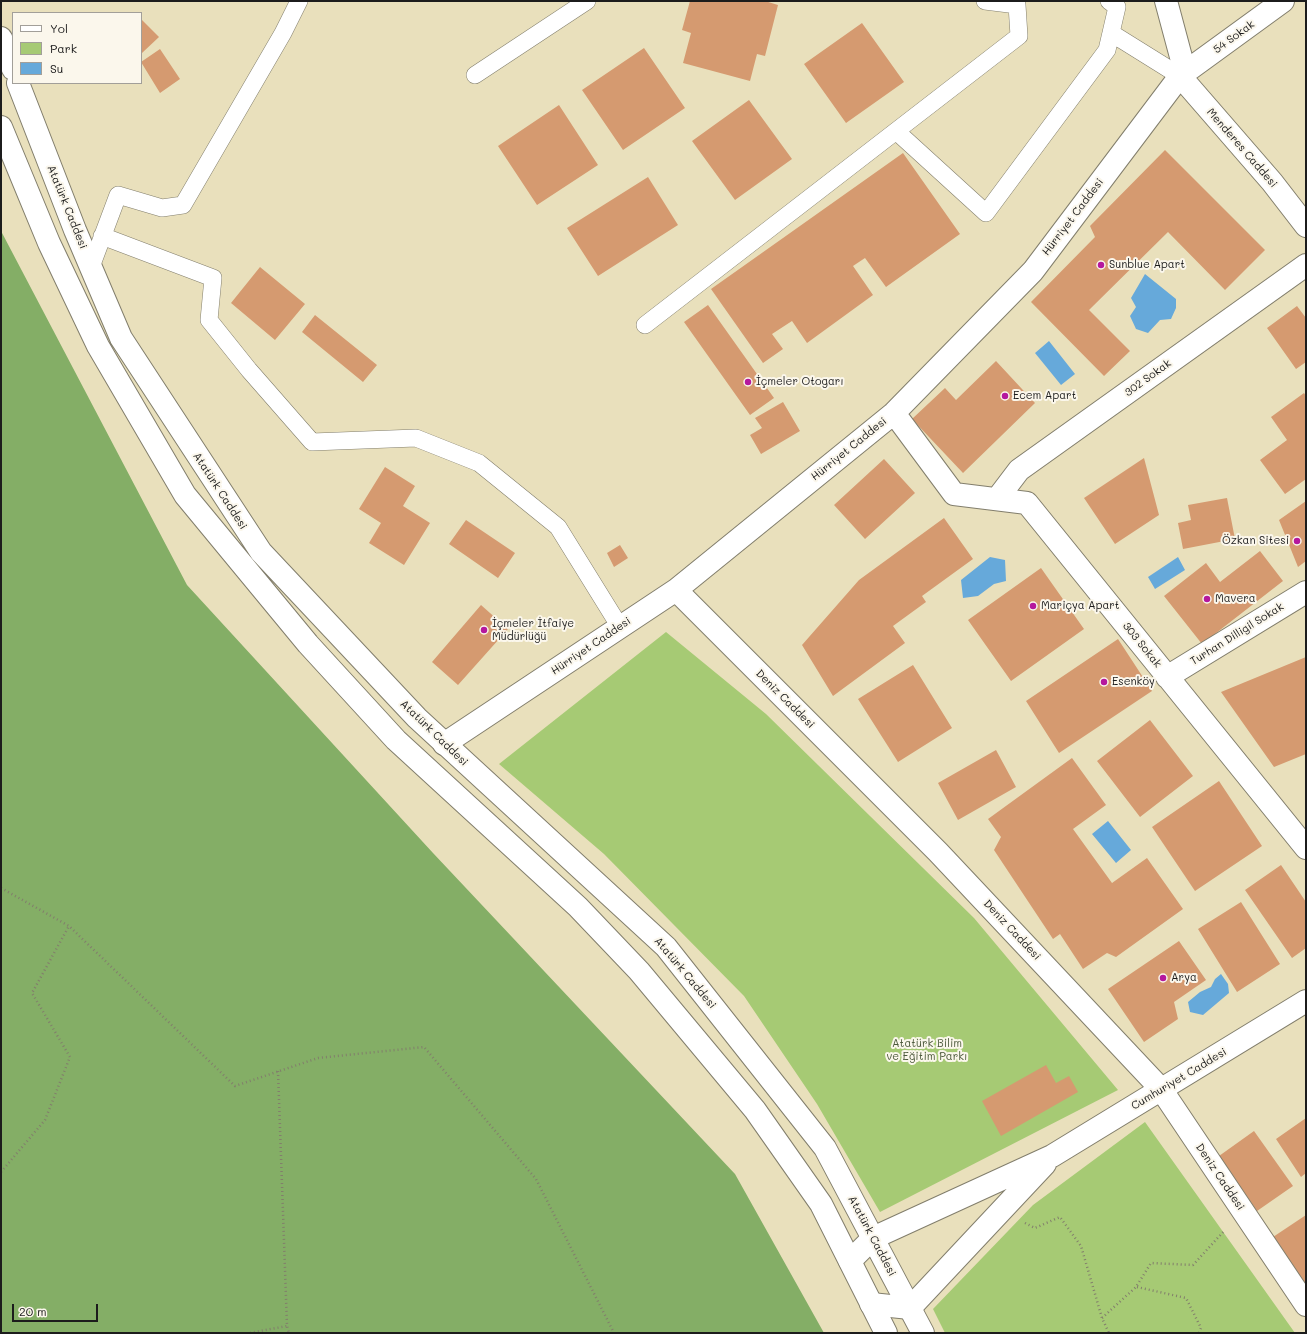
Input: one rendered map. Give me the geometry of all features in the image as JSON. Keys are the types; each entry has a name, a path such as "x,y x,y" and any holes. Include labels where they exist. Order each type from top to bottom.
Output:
{"street":[{"path":"1166,1 1182,74"},
{"name":"54 Sokak","path":"1182,74 1283,1"},
{"path":"1,38 12,66"},
{"name":"Menderes Caddesi","path":"1182,74 1272,182 1306,226"},
{"name":"Hürriyet Caddesi","path":"444,744 676,590 894,413 1033,271 1182,74"},
{"name":"Atatürk Caddesi","path":"18,84 121,338 260,552 417,718 666,947 825,1148 924,1333"},
{"path":"1,127 48,243 98,346 185,495 308,644 396,740 578,907 639,971 755,1110 821,1204 886,1333"},
{"name":"302 Sokak","path":"997,499 1019,470 1306,265"},
{"name":"303 Sokak","path":"894,413 954,494 1027,503 1306,848"},
{"name":"Deniz Caddesi","path":"676,590 938,852 1162,1090 1306,1305"},
{"name":"Turhan Dilligil Sokak","path":"1167,677 1306,592"},
{"name":"Cumhuriyet Caddesi","path":"850,1261 873,1238 1052,1156 1306,1001"},
{"name":"Cumhuriyet Caddesi","path":"910,1308 1052,1156"},
{"path":"871,1304 910,1308"}],"lane":[{"path":"91,266 118,194 162,208 183,205 283,33 299,1"},
{"path":"474,75 587,1"},
{"path":"645,325 1019,36 1017,5 985,1"},
{"path":"896,131 986,214 1107,50 1117,7 1109,1"},
{"path":"1111,33 1182,74"},
{"path":"102,236 212,278 209,320 249,370 312,442 416,438 479,463 558,527 620,627"}],"path":[{"path":"1,888 69,926 235,1086 318,1058 424,1048 536,1179 614,1333"},
{"path":"1,1172 45,1120 70,1057 32,993 69,926"},
{"path":"278,1072 287,1326 289,1333"},
{"path":"1102,1318 1136,1287 1151,1263 1193,1265 1243,1211"},
{"path":"1001,1212 1035,1228 1060,1217 1081,1246 1102,1318 1109,1333"},
{"path":"1136,1287 1186,1298 1201,1328 1199,1333"},
{"path":"250,1333 287,1326"}],"green space":[{"path":"1,231 187,585 433,853 735,1174 824,1333 1,1333"},
{"name":"Atatürk Bilim ve Eğitim Parkı","path":"666,632 766,714 974,918 1118,1090 880,1212 817,1104 744,996 604,854 499,764"},
{"path":"1145,1122 1295,1333 945,1333 933,1309 1033,1205"}],"water":[{"path":"1145,274 1176,299 1176,308 1171,319 1160,320 1148,333 1136,329 1130,316 1136,307 1131,298"},
{"path":"1049,341 1075,374 1061,385 1035,353"},
{"path":"990,557 1005,560 1006,581 994,584 978,596 963,598 961,580"},
{"path":"1178,557 1185,570 1155,589 1148,577"},
{"path":"1108,821 1131,850 1116,863 1092,834"},
{"path":"1221,974 1228,984 1229,993 1203,1015 1190,1012 1188,1002 1200,992 1211,987 1215,979"}],"building":[{"path":"690,1 765,1 778,5 765,56 757,54 750,81 683,63 691,33 682,30"},
{"path":"142,20 159,37 142,53"},
{"path":"862,23 904,82 846,123 804,64"},
{"path":"644,48 685,108 623,150 582,90"},
{"path":"160,49 180,79 160,93 142,61"},
{"path":"749,100 792,159 735,200 692,141"},
{"path":"559,105 598,165 537,205 498,146"},
{"path":"1165,150 1265,250 1225,290 1168,232 1089,310 1130,351 1104,376 1031,302 1095,237 1090,226"},
{"path":"903,153 960,234 886,287 865,258 853,266 873,295 807,343 792,321 772,334 783,349 763,363 711,289"},
{"path":"648,177 678,225 598,276 567,228"},
{"path":"260,267 305,304 275,340 231,303"},
{"path":"708,305 774,398 750,415 684,322"},
{"path":"1297,306 1306,318 1306,362 1296,369 1267,328"},
{"path":"315,315 377,365 363,382 302,332"},
{"path":"996,361 1035,403 963,473 912,419 945,388 956,400"},
{"path":"1304,393 1306,396 1306,479 1285,494 1260,460 1287,440 1271,417"},
{"path":"783,402 800,431 761,454 750,435 762,428 755,418"},
{"path":"1144,458 1159,515 1115,544 1084,498"},
{"path":"884,459 915,493 865,539 834,505"},
{"path":"385,467 415,486 403,506 430,523 404,565 369,543 381,523 359,509"},
{"path":"1227,498 1235,539 1183,549 1178,523 1191,520 1188,505"},
{"name":"Özkan Sitesi","path":"1306,501 1306,561 1298,567 1279,520"},
{"path":"944,518 973,559 922,596 926,602 893,626 905,643 833,696 802,645 859,580"},
{"path":"466,520 515,553 498,578 449,544"},
{"path":"620,545 628,558 614,567 607,553"},
{"path":"1260,551 1283,581 1202,644 1164,596 1206,563 1220,582"},
{"path":"1041,568 1084,629 1011,681 968,620"},
{"path":"481,605 508,629 458,685 432,662"},
{"path":"1118,639 1152,691 1059,753 1026,701"},
{"path":"1306,657 1306,754 1274,767 1221,692"},
{"path":"913,665 952,728 898,762 858,699"},
{"path":"1150,720 1193,776 1140,817 1097,761"},
{"path":"996,750 1016,787 958,820 938,783"},
{"path":"1072,758 1106,805 1073,829 1112,883 1147,858 1183,909 1116,957 1107,953 1083,969 1060,934 1053,939 994,850 1001,837 988,819"},
{"path":"1219,781 1262,846 1195,891 1152,827"},
{"path":"1281,865 1306,902 1306,948 1292,958 1245,890"},
{"path":"1241,902 1280,964 1237,992 1198,929"},
{"path":"1179,941 1206,980 1174,1002 1178,1019 1144,1042 1108,989"},
{"path":"1046,1065 1056,1083 1069,1076 1078,1092 1001,1136 982,1101"},
{"path":"1306,1118 1306,1173 1301,1177 1276,1139"},
{"path":"1254,1131 1293,1186 1257,1211 1219,1156"},
{"path":"1306,1215 1306,1286 1273,1237"}],"place":[{"name":"Sunblue Apart","path":"1101,265"},
{"name":"İçmeler Otogarı","path":"748,382"},
{"name":"Ecem Apart","path":"1005,396"},
{"name":"Özkan Sitesi","path":"1297,541"},
{"name":"Mavera","path":"1207,599"},
{"name":"Mariçya Apart","path":"1033,606"},
{"name":"İçmeler İtfaiye Müdürlüğü","path":"484,630"},
{"name":"Esenköy","path":"1104,682"},
{"name":"Arya","path":"1163,978"}]}
